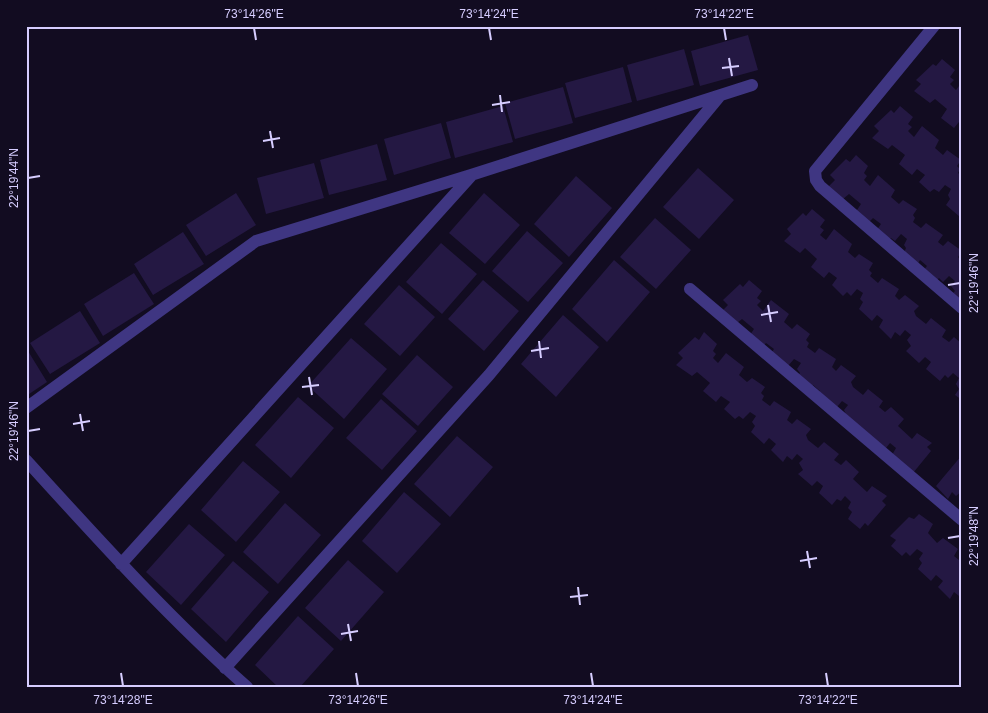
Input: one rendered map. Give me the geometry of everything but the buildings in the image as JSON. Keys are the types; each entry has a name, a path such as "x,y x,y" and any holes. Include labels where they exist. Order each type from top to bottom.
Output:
{"street":[{"path":"934,26 815,171 816,180 820,186 962,308"},
{"path":"26,408 256,241 471,175 752,85"},
{"path":"225,668 490,375 719,96"},
{"path":"121,564 471,175"},
{"path":"690,289 962,520"},
{"path":"26,460 121,564 225,668 247,687"}]}
